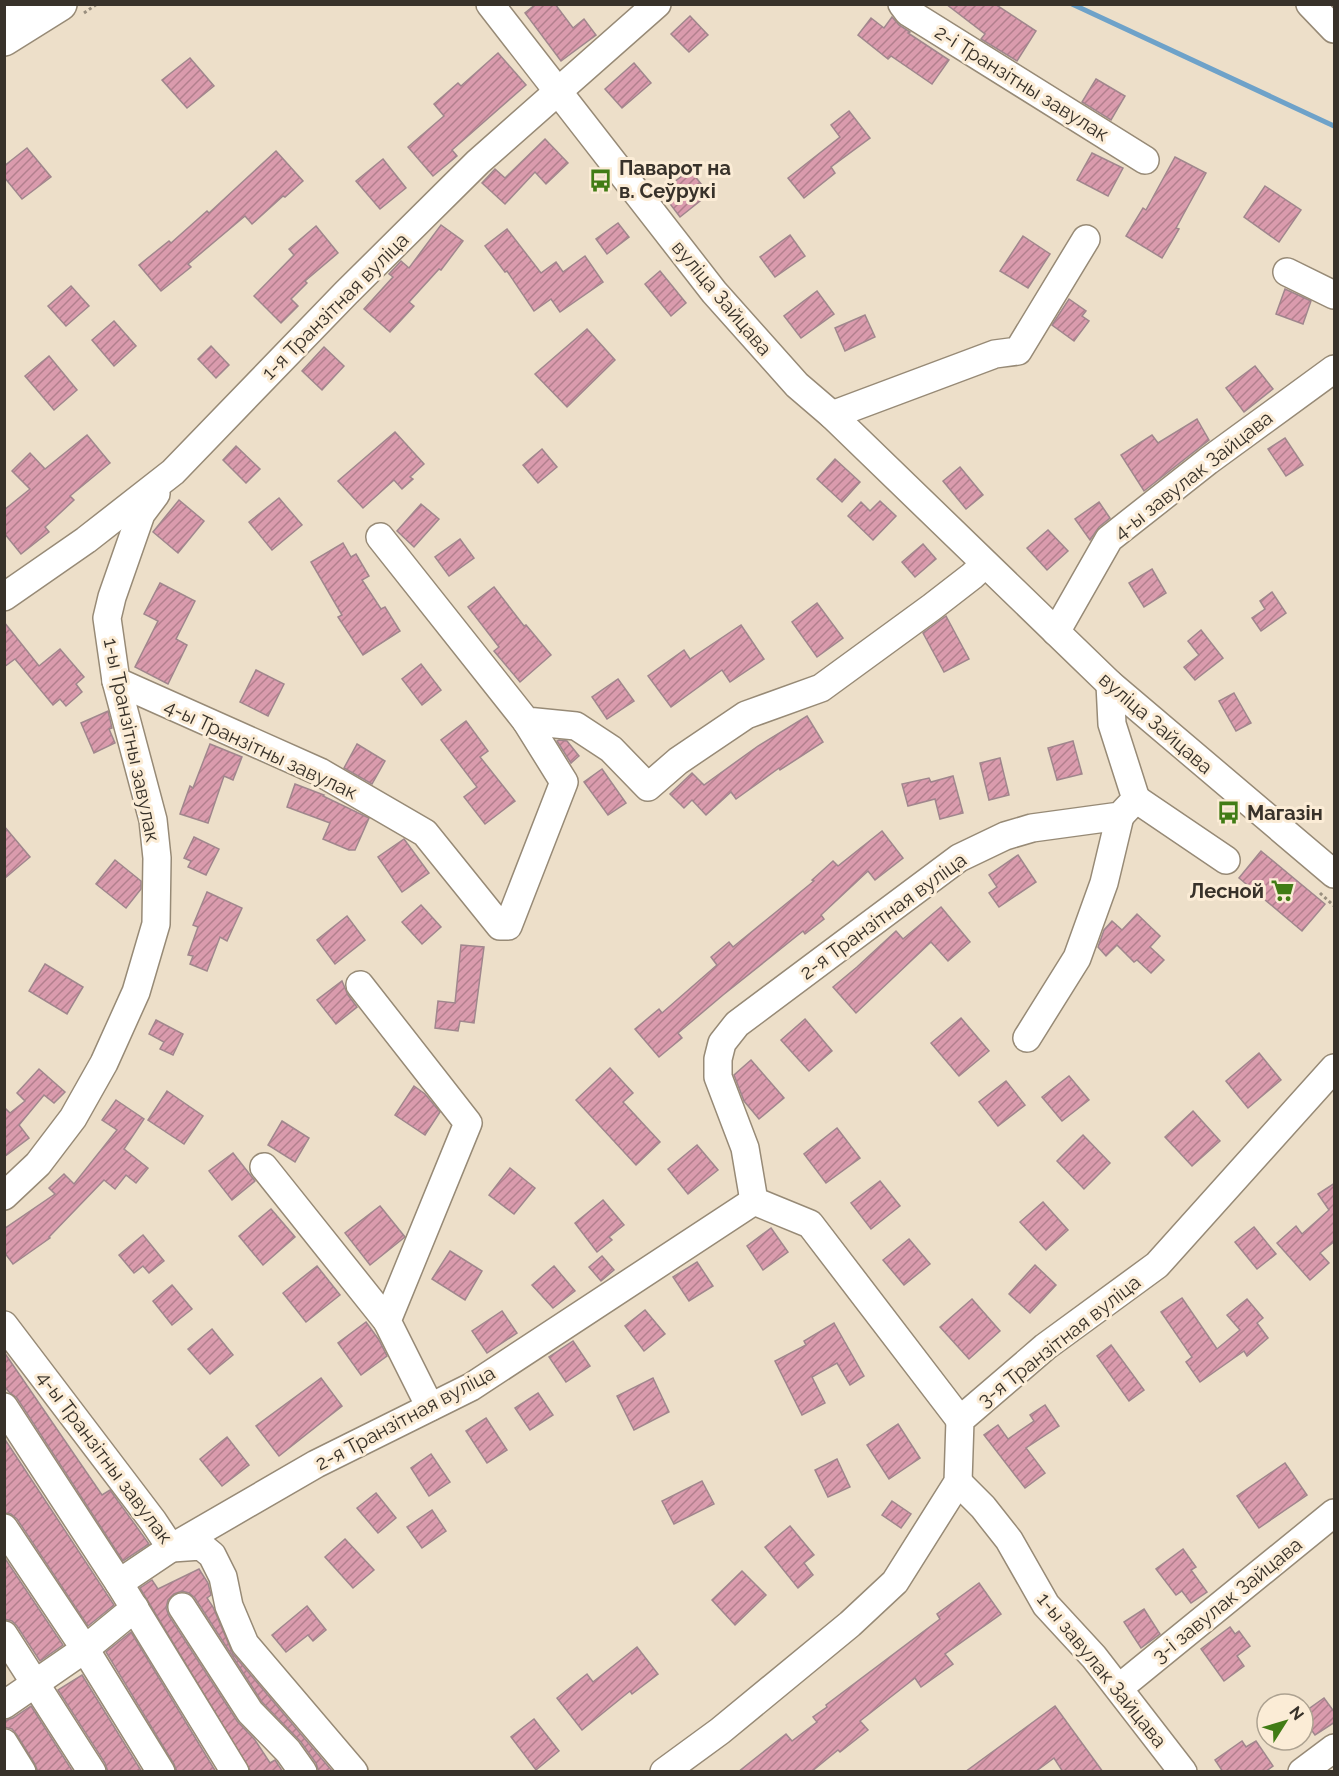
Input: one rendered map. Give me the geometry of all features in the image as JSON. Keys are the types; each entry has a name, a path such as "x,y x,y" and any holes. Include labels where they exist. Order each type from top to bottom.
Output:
{"main road":[{"path":"4,9 11,4"},
{"path":"4,39 60,4"}],"street":[{"name":"вуліца Зайцава","path":"490,4 714,292 797,385 832,415 1110,684 1330,865"},
{"name":"1-я Транзітная вуліца","path":"4,597 86,540 173,472 346,293 478,162 657,4"},
{"name":"2-і Транзітны завулак","path":"902,4 908,12 1145,160"},
{"path":"1310,4 1335,29"},
{"path":"832,415 995,354 1018,351 1086,239"},
{"path":"1287,272 1335,295"},
{"name":"4-ы завулак Зайцава","path":"1056,632 1109,539 1208,461 1335,369"},
{"name":"1-ы Транзітны завулак","path":"4,1196 38,1164 74,1118 104,1063 136,992 156,924 158,892 153,820 116,681 107,618 141,514 173,472"},
{"path":"380,537 526,722 576,726 611,749 648,787 678,761 746,715 821,688 932,607 985,564"},
{"name":"4-ы Транзітны завулак","path":"116,681 320,772 425,833 500,926 508,927 564,782 526,722"},
{"path":"1027,1038 1077,958 1128,807 1112,724 1110,684"},
{"path":"1128,807 1226,860"},
{"name":"2-я Транзітная вуліца","path":"119,1583 171,1548 316,1464 471,1387 754,1201 745,1148 718,1077 718,1059 722,1043 737,1024 959,858 1005,836 1128,807"},
{"path":"360,985 468,1123 387,1321"},
{"name":"3-я Транзітная вуліца","path":"958,1482 960,1419 1045,1347 1157,1265 1335,1068"},
{"path":"264,1167 387,1321 430,1407"},
{"path":"754,1201 810,1224 960,1419"},
{"name":"4-ы Транзітны завулак","path":"6,1329 153,1521 171,1548 201,1546 212,1555 223,1577 229,1606 245,1644 354,1772"},
{"path":"4,1407 135,1608 235,1772"},
{"path":"664,1772 781,1682 850,1624 895,1582 958,1482"},
{"name":"1-ы завулак Зайцава","path":"958,1482 983,1507 1009,1540 1046,1605 1094,1657 1183,1772"},
{"name":"3-і завулак Зайцава","path":"1119,1688 1335,1513"},
{"path":"4,1528 86,1649 161,1772"},
{"path":"182,1607 250,1712 288,1751 303,1772"},
{"path":"4,1705 86,1649 135,1608"},
{"path":"4,1635 92,1772"},
{"path":"4,1743 22,1772"},
{"path":"1302,1772 1335,1748"}],"building":[{"path":"536,4 555,4 573,28 584,19 596,35 561,61 525,13"},
{"path":"946,4 995,4 1036,31 1017,61 981,39 985,34"},
{"path":"690,16 708,35 689,52 671,34"},
{"path":"892,17 910,32 908,33 949,60 932,84 891,56 888,59 858,35 871,18 884,28"},
{"path":"498,53 526,85 452,150 457,156 433,176 408,147 444,116 434,104 458,83 461,86"},
{"path":"190,58 214,86 187,108 162,80"},
{"path":"634,63 651,83 622,108 605,89"},
{"path":"1096,79 1125,96 1111,120 1082,102"},
{"path":"849,111 870,138 831,167 835,173 804,198 788,178 840,137 831,125"},
{"path":"545,139 568,163 546,184 535,172 505,204 482,183 495,169 505,178"},
{"path":"27,148 51,177 22,199 4,177 4,166"},
{"path":"276,151 303,181 252,224 245,216 188,264 191,267 161,291 139,265 169,241 171,243 207,211 209,213"},
{"path":"1092,153 1123,168 1108,196 1077,180"},
{"path":"1175,157 1206,173 1162,258 1126,236 1143,208 1146,210"},
{"path":"383,159 406,188 380,209 356,181"},
{"path":"690,170 709,194 680,217 661,192"},
{"path":"1265,186 1301,210 1279,242 1244,217"},
{"path":"618,223 629,237 607,254 596,239"},
{"path":"441,225 463,241 441,270 439,269 409,302 414,306 390,332 364,309 393,277 389,274 401,261 409,268"},
{"path":"316,226 338,253 305,281 307,283 291,299 298,306 281,323 254,296 294,255 289,249"},
{"path":"507,229 541,273 556,262 563,272 585,256 603,282 560,312 551,299 534,311 507,271 505,272 485,246"},
{"path":"790,235 805,256 775,277 760,257"},
{"path":"1023,236 1050,254 1028,288 1000,271"},
{"path":"660,271 686,303 671,316 645,284"},
{"path":"71,286 89,306 66,326 48,306"},
{"path":"1285,289 1311,301 1303,324 1276,314"},
{"path":"817,291 834,314 801,338 784,316"},
{"path":"1069,299 1086,311 1082,316 1089,321 1074,341 1052,325"},
{"path":"865,315 875,337 845,351 835,328"},
{"path":"114,321 136,346 114,366 92,340"},
{"path":"587,329 615,360 567,407 535,374"},
{"path":"211,346 229,365 216,378 198,359"},
{"path":"324,347 344,366 322,390 302,371"},
{"path":"49,356 77,390 54,410 25,376"},
{"path":"1255,366 1273,389 1244,412 1226,388"},
{"path":"1197,419 1209,440 1144,491 1121,455 1152,435 1158,443"},
{"path":"395,432 424,464 410,477 413,479 402,489 394,480 363,508 338,481"},
{"path":"87,435 110,463 70,496 74,500 45,527 49,532 21,554 4,533 4,510 30,489 12,471 30,453 45,469"},
{"path":"1285,438 1303,465 1286,476 1268,449"},
{"path":"236,446 260,469 246,483 223,460"},
{"path":"542,449 557,467 538,483 523,465"},
{"path":"835,459 860,482 842,502 817,479"},
{"path":"960,467 983,495 966,509 943,481"},
{"path":"279,498 302,525 272,550 249,522"},
{"path":"179,500 204,521 178,553 153,532"},
{"path":"880,501 896,516 873,540 848,516 861,502 870,511"},
{"path":"1099,502 1110,518 1099,527 1090,540 1075,519"},
{"path":"421,504 439,519 414,547 397,531"},
{"path":"1048,530 1068,551 1047,570 1027,548"},
{"path":"460,539 474,558 449,576 435,557"},
{"path":"343,543 351,557 356,554 369,576 362,580 381,609 385,607 400,631 363,655 338,617 342,615 311,562"},
{"path":"923,544 936,559 915,577 902,562"},
{"path":"1152,569 1166,593 1144,607 1129,583"},
{"path":"160,583 195,601 176,639 187,645 168,684 135,667 158,621 144,614"},
{"path":"494,587 524,626 526,625 551,655 520,682 494,651 499,647 468,607"},
{"path":"1272,592 1286,613 1261,631 1252,618 1265,609 1260,601"},
{"path":"817,603 843,638 817,657 792,622"},
{"path":"946,616 969,659 944,672 923,633"},
{"path":"4,622 39,666 60,649 84,677 76,684 82,692 66,706 60,699 53,705 15,659 4,667"},
{"path":"741,625 764,659 730,682 722,670 671,707 648,676 684,650 690,659"},
{"path":"1201,630 1223,658 1195,680 1184,667 1199,655 1188,641"},
{"path":"421,664 441,690 422,705 402,679"},
{"path":"256,670 284,684 268,716 240,702"},
{"path":"618,679 634,701 607,719 592,697"},
{"path":"1234,693 1251,723 1236,731 1219,701"},
{"path":"108,711 112,728 109,729 115,743 94,753 81,723"},
{"path":"807,716 823,742 780,770 779,768 736,799 731,792 706,815 692,800 684,808 670,794 692,773 704,785 758,746"},
{"path":"466,721 488,751 480,757 515,801 485,824 464,797 477,787 441,740"},
{"path":"557,741 567,741 579,756 571,763"},
{"path":"1073,741 1082,774 1057,780 1048,748"},
{"path":"210,744 242,757 233,780 224,776 208,823 180,814 190,786 193,788"},
{"path":"357,744 385,761 372,784 344,768"},
{"path":"1000,758 1009,795 989,800 980,763"},
{"path":"602,769 626,803 608,815 584,782"},
{"path":"953,776 963,813 940,819 935,799 908,806 902,784 929,778 931,782"},
{"path":"295,784 324,795 369,818 355,850 349,850 323,839 330,823 287,807"},
{"path":"4,826 30,857 4,879"},
{"path":"882,831 903,858 875,880 868,871 821,915 824,919 805,934 803,931 723,995 678,1033 682,1038 659,1057 635,1029 659,1009 662,1013 717,965 711,957 729,942 733,947 814,881 812,880 833,861 838,866"},
{"path":"194,837 219,849 206,875 188,867 191,861 184,858"},
{"path":"404,839 429,873 402,892 378,857"},
{"name":"Лесной","path":"1261,851 1325,904 1302,931 1239,878"},
{"path":"1018,855 1036,882 999,907 989,893 997,887 989,875"},
{"path":"115,860 141,881 141,889 126,908 96,884"},
{"path":"207,892 242,908 227,941 220,937 207,971 190,964 193,956 188,955 198,927 193,925"},
{"path":"421,905 441,927 422,944 402,922"},
{"path":"941,907 970,942 948,961 931,942 856,1013 833,987 896,931 903,939"},
{"path":"1137,914 1160,936 1150,947 1164,960 1151,973 1137,960 1134,962 1117,945 1106,956 1098,947 1104,930 1112,921 1122,930"},
{"path":"347,916 365,940 335,964 317,940"},
{"path":"461,945 484,947 474,1023 460,1021 458,1031 435,1028 438,1001 455,1003"},
{"path":"45,964 83,987 67,1014 29,991"},
{"path":"342,981 357,1007 336,1024 317,1000"},
{"path":"961,1018 989,1051 959,1076 931,1043"},
{"path":"805,1019 832,1051 809,1071 781,1040"},
{"path":"156,1020 183,1034 173,1055 160,1049 164,1042 149,1034"},
{"path":"1259,1053 1281,1080 1248,1108 1226,1081"},
{"path":"751,1060 784,1098 759,1119 744,1101 734,1075"},
{"path":"610,1068 633,1093 623,1102 660,1142 636,1165 576,1100"},
{"path":"39,1069 65,1092 54,1103 44,1095 19,1125 29,1138 4,1157 4,1107 10,1113 25,1101 17,1093"},
{"path":"1069,1076 1089,1100 1062,1121 1042,1097"},
{"path":"1006,1081 1025,1105 998,1126 979,1102"},
{"path":"414,1086 425,1094 440,1112 425,1135 395,1115"},
{"path":"167,1091 203,1116 184,1144 148,1120"},
{"path":"116,1100 144,1119 124,1149 148,1168 136,1183 126,1175 115,1189 104,1180 50,1238 13,1264 4,1252 4,1229 55,1194 49,1188 64,1174 74,1184 117,1130 102,1120"},
{"path":"1193,1111 1220,1141 1192,1166 1165,1137"},
{"path":"282,1121 309,1138 295,1162 268,1145"},
{"path":"837,1128 860,1158 826,1183 804,1154"},
{"path":"1083,1135 1110,1163 1084,1189 1057,1161"},
{"path":"697,1145 718,1170 688,1194 668,1169"},
{"path":"233,1153 255,1181 232,1200 209,1171"},
{"path":"510,1168 535,1188 514,1214 489,1195"},
{"path":"880,1181 900,1206 871,1229 851,1203"},
{"path":"1335,1183 1335,1241 1320,1253 1329,1263 1310,1280 1277,1243 1296,1226 1302,1234 1329,1210 1318,1194"},
{"path":"603,1200 624,1225 609,1237 612,1240 597,1252 575,1223"},
{"path":"1043,1202 1068,1230 1046,1250 1020,1222"},
{"path":"380,1206 405,1237 370,1265 345,1233"},
{"path":"271,1209 295,1237 263,1265 239,1236"},
{"path":"1254,1227 1276,1254 1257,1269 1235,1242"},
{"path":"771,1228 788,1252 763,1270 747,1246"},
{"path":"143,1235 164,1261 149,1273 143,1266 134,1273 119,1255"},
{"path":"909,1239 930,1264 904,1285 883,1260"},
{"path":"450,1251 482,1271 465,1300 432,1279"},
{"path":"602,1256 614,1270 601,1281 589,1267"},
{"path":"697,1262 713,1286 689,1301 673,1277"},
{"path":"1035,1265 1056,1285 1030,1313 1009,1294"},
{"path":"317,1266 340,1295 306,1322 283,1293"},
{"path":"554,1266 575,1291 553,1308 532,1285"},
{"path":"172,1285 192,1309 172,1325 153,1301"},
{"path":"1182,1298 1217,1349 1240,1330 1227,1315 1247,1299 1263,1318 1257,1323 1268,1338 1247,1356 1244,1351 1200,1382 1186,1362 1192,1357 1161,1312"},
{"path":"972,1299 1000,1331 969,1359 940,1327"},
{"path":"645,1310 665,1334 644,1351 625,1326"},
{"path":"502,1311 517,1333 487,1353 472,1331"},
{"path":"366,1322 387,1356 361,1375 338,1343"},
{"path":"834,1323 864,1376 850,1385 837,1363 812,1377 825,1403 802,1415 775,1361 806,1345 804,1341"},
{"path":"212,1329 233,1355 210,1374 188,1349"},
{"path":"573,1341 590,1366 566,1382 549,1357"},
{"path":"1111,1345 1144,1390 1129,1401 1097,1356"},
{"path":"4,1352 102,1495 110,1490 149,1544 123,1561 17,1398 4,1386"},
{"path":"321,1378 342,1406 279,1456 256,1426"},
{"path":"653,1378 669,1412 634,1430 617,1396"},
{"path":"538,1393 553,1415 530,1430 515,1408"},
{"path":"1045,1405 1059,1426 1026,1448 1045,1473 1025,1488 984,1435 998,1425 1008,1439 1034,1421 1030,1415"},
{"path":"486,1418 507,1450 487,1463 466,1431"},
{"path":"898,1424 920,1458 889,1479 867,1445"},
{"path":"227,1437 249,1465 222,1486 200,1459"},
{"path":"4,1438 114,1605 88,1626 17,1519 11,1514 4,1513"},
{"path":"431,1454 450,1482 429,1496 411,1468"},
{"path":"837,1459 850,1487 828,1497 815,1470"},
{"path":"1285,1463 1307,1495 1259,1528 1237,1496"},
{"path":"702,1481 714,1504 674,1524 662,1501"},
{"path":"376,1493 396,1518 378,1533 357,1508"},
{"path":"892,1501 911,1514 901,1528 882,1515"},
{"path":"432,1510 446,1531 422,1548 407,1527"},
{"path":"790,1526 814,1555 804,1563 813,1575 798,1588 765,1547"},
{"path":"345,1539 374,1570 353,1588 325,1557"},
{"path":"1183,1549 1196,1567 1191,1570 1207,1592 1191,1603 1182,1591 1176,1595 1156,1569"},
{"path":"4,1557 63,1645 40,1661 17,1626 12,1621 4,1619"},
{"path":"199,1569 208,1583 211,1595 207,1598 233,1654 333,1772 319,1772 316,1763 301,1742 262,1702 195,1598 182,1591 174,1594 168,1600 166,1608 169,1616 237,1721 255,1740 270,1763 275,1760 283,1772 251,1772 140,1588 152,1580 158,1589"},
{"path":"742,1571 766,1595 735,1625 712,1600"},
{"path":"979,1583 1001,1614 945,1654 953,1664 921,1687 915,1678 860,1721 868,1730 811,1772 738,1772 786,1734 792,1741 817,1722 813,1717 827,1707 826,1705 940,1619 937,1614"},
{"path":"307,1606 326,1630 313,1641 308,1635 286,1652 272,1635"},
{"path":"1144,1609 1160,1634 1141,1648 1124,1622"},
{"path":"1230,1627 1235,1634 1239,1631 1250,1646 1237,1656 1244,1666 1224,1681 1201,1649"},
{"path":"131,1632 216,1772 177,1772 106,1652"},
{"path":"637,1647 658,1674 632,1694 630,1691 582,1730 557,1698 587,1674 593,1682"},
{"path":"82,1675 142,1772 108,1772 105,1763 58,1690"},
{"path":"1324,1698 1335,1713 1335,1722 1315,1735 1315,1704"},
{"path":"31,1706 73,1772 38,1772 17,1735 12,1729 4,1727 4,1721"},
{"path":"1055,1706 1103,1772 1063,1772 1054,1758 1035,1772 965,1772"},
{"path":"534,1719 559,1751 536,1770 511,1737"},
{"path":"1242,1741 1246,1747 1255,1742 1255,1752 1263,1752 1273,1766 1265,1772 1223,1772 1215,1760"}],"waterway":[{"path":"1072,4 1334,126"}],"place":[{"name":"Паварот на в. Сеўрукі","path":"601,180"},
{"name":"Магазін","path":"1229,813"},
{"name":"Лесной","path":"1282,891"}]}
